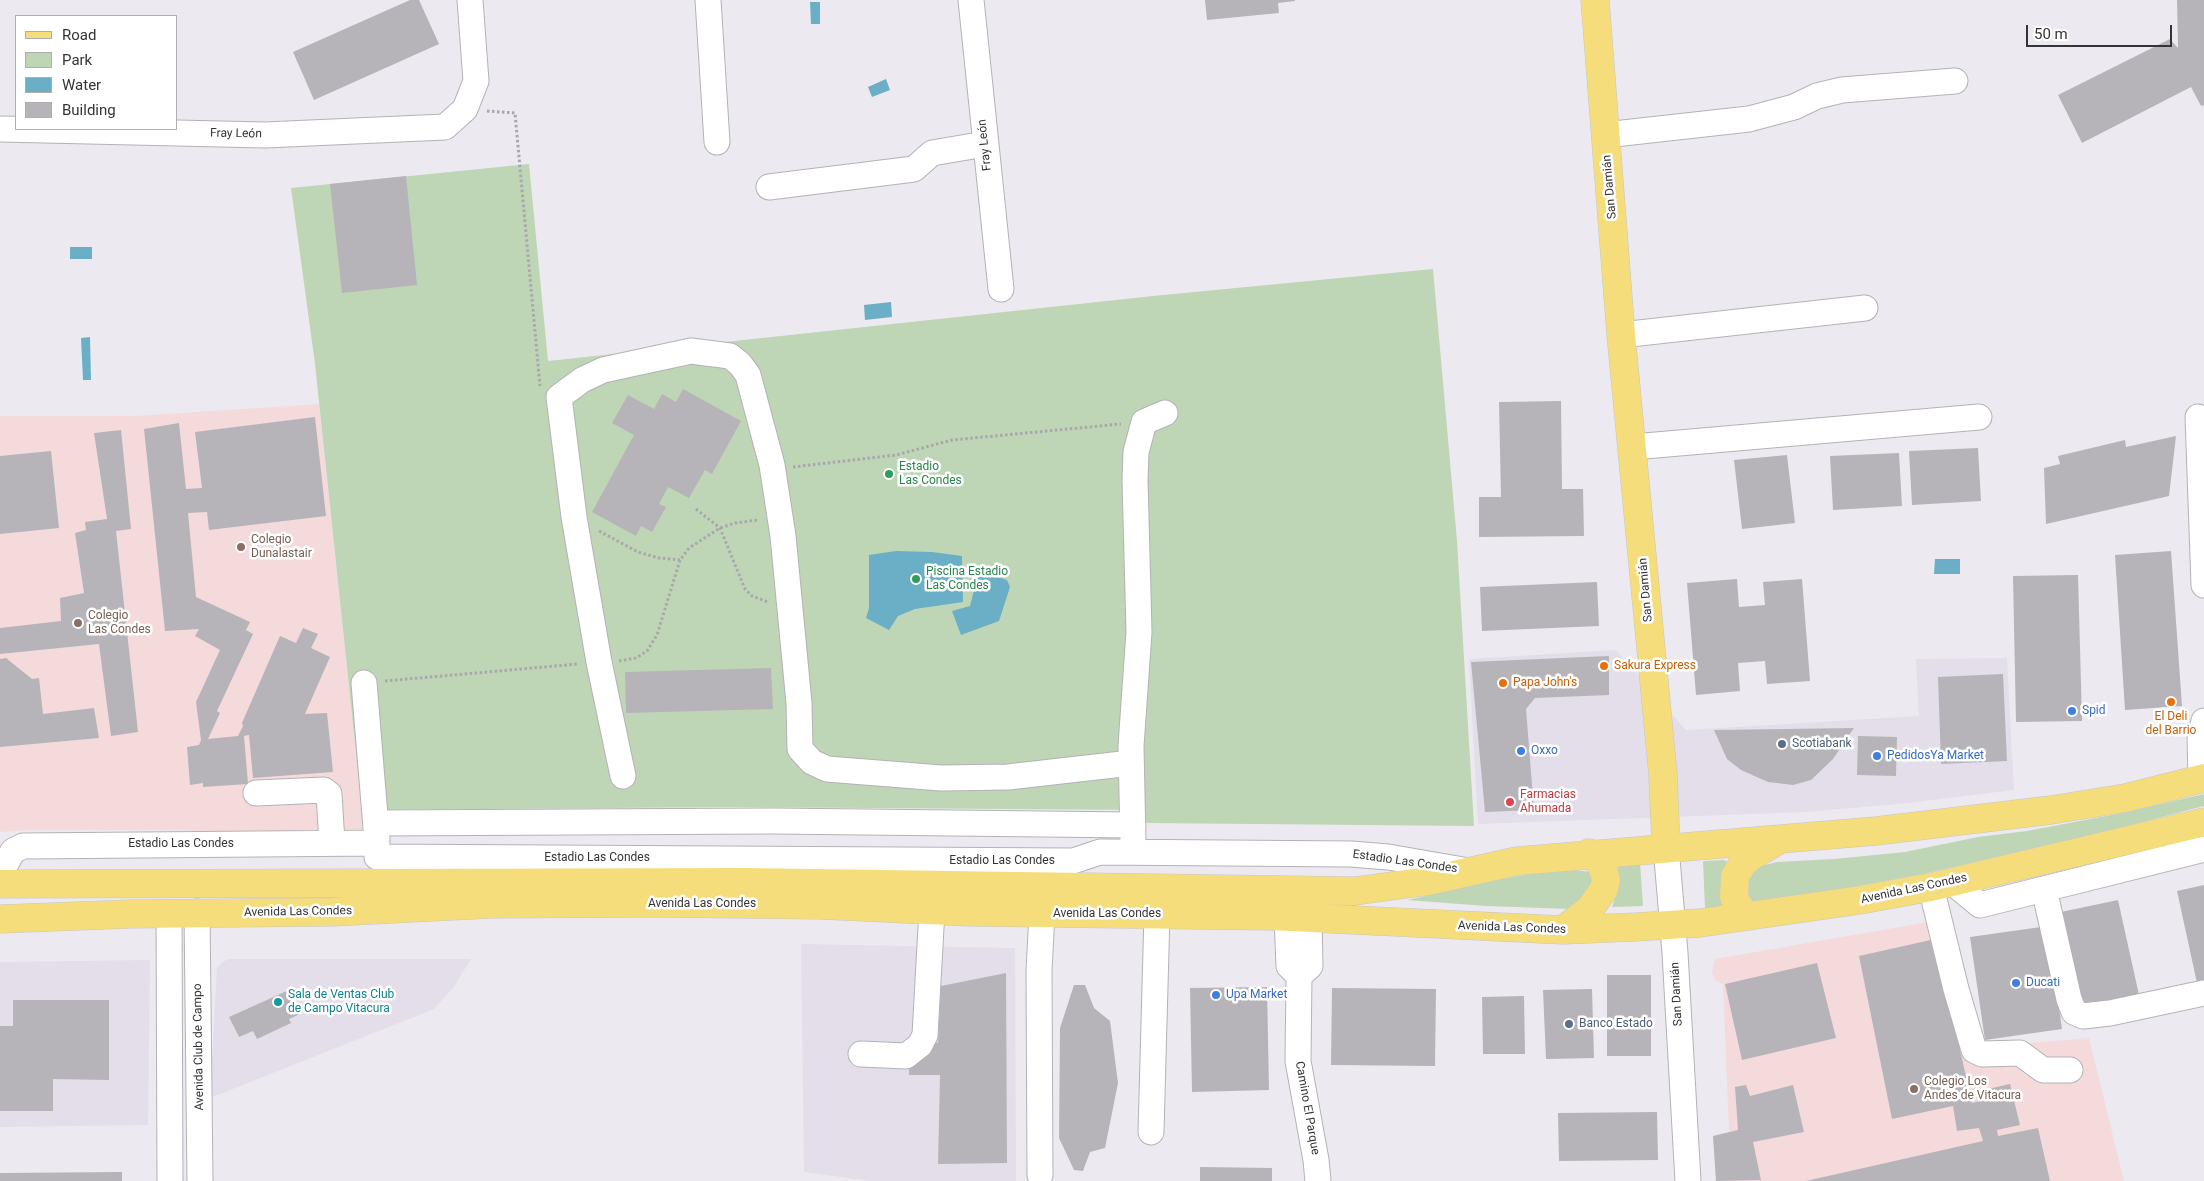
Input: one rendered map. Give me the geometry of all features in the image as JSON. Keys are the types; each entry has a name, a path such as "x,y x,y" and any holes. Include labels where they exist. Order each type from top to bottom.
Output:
{"main road":[{"name":"San Damián","path":"1595,0 1621,335 1663,776 1666,847"},
{"name":"Avenida Las Condes","path":"0,884 377,851 747,882 1326,891 1402,886 1474,872 1517,861 1589,853 1876,831 2051,810 2125,798 2202,779"},
{"name":"Avenida Las Condes","path":"0,919 197,912 332,912 492,904 654,903 811,904 1042,914 1298,917 1563,930 1673,926 1830,905 1941,884 2204,822"},
{"path":"1750,916 1740,909 1734,897 1736,876 1743,863 1779,839"},
{"path":"1563,930 1590,909 1604,889 1606,880 1603,868 1595,857 1589,853"}],"street":[{"path":"465,109 476,81 470,0"},
{"path":"708,0 717,142"},
{"name":"Fray León","path":"971,0 1001,289"},
{"path":"1605,135 1749,119 1794,108 1817,96 1842,90 1955,82"},
{"name":"Fray León","path":"46,130 275,135 445,127 465,109"},
{"name":"Fray León","path":"0,129 15,129"},
{"path":"769,188 914,169 932,153 985,144"},
{"path":"1621,335 1865,308"},
{"path":"623,776 598,662 574,517 559,397 582,380 603,370 691,351 730,356 740,364 748,375 784,466 777,494 783,536 797,683 800,749 812,762 827,769 941,778 1008,776 1131,763"},
{"path":"1633,447 1979,417"},
{"path":"2198,417 2204,585"},
{"path":"1134,852 1131,763 1139,632 1136,452 1154,418"},
{"path":"364,683 377,851 773,821 1133,825"},
{"path":"2202,779 2200,736 2204,721"},
{"path":"256,792 324,790 329,794 332,843"},
{"path":"773,821 773,859"},
{"name":"Estadio Las Condes","path":"0,874 13,852 23,846 332,843 377,851 773,859 1073,861 1100,852 1351,854 1388,857 1474,872"},
{"name":"San Damián","path":"1666,847 1673,926 1688,1181"},
{"path":"1941,884 1980,905 2204,849"},
{"path":"1941,884 1958,998 1974,1050 1982,1054 2020,1053 2043,1070 2070,1070"},
{"path":"2044,889 2069,999 2074,1012 2083,1016 2110,1013 2204,993"},
{"path":"861,1054 906,1056 920,1045 925,1035 932,910"},
{"name":"Avenida Club de Campo","path":"197,912 200,1181"},
{"path":"170,913 170,1181"},
{"path":"1040,1174 1039,971 1042,914"},
{"path":"1151,1132 1157,914"},
{"name":"Camino El Parque","path":"1298,917 1289,966 1299,976 1298,1061 1318,1181"},
{"path":"170,1105 200,1104"}],"path":[{"path":"465,109 515,114 540,389"},
{"path":"364,683 636,658 647,651 657,635 680,560 689,548 720,528 735,523 760,520 777,494 784,466 896,455 952,440 1154,418"},
{"path":"696,509 720,528 745,589 752,596 776,604"},
{"path":"574,517 638,552 659,558 680,560"}],"shaded area":[{"path":"319,404 364,829 238,832 28,830 0,832 0,416 135,416"},
{"path":"1616,650 1686,730 1919,716 1916,659 2007,658 2014,790 1908,803 1807,812 1478,824 1469,659"},
{"name":"Colegio Los Andes de Vitacura","path":"1951,918 1979,1039 1996,1046 2089,1038 2124,1181 1716,1181 1713,1136 1729,1132 1723,984 1715,980 1712,972 1715,959"},
{"path":"801,944 1015,948 1016,1181 871,1181 804,1172"},
{"path":"229,959 471,959 453,988 434,1009 210,1098 217,968 222,962"},
{"path":"150,960 148,1125 0,1127 0,962"}],"green space":[{"name":"Estadio Las Condes","path":"529,164 548,361 1153,296 1433,269 1457,541 1474,826 1145,823 1145,810 733,807 362,810 315,364 291,188"},
{"path":"2204,794 2204,806 2112,830 1923,874 1758,904 1750,901 1746,895 1748,879 1754,871 1761,866 1777,862 1905,852 1978,837 2027,831 2122,813"},
{"path":"1725,860 1727,863 1721,880 1720,891 1724,908 1705,909 1703,861"},
{"path":"1640,863 1643,906 1612,907 1618,889 1614,864"},
{"path":"1574,870 1591,872 1594,891 1572,909 1486,906 1407,900 1540,872"}],"water":[{"path":"810,2 820,2 820,24 811,24"},
{"path":"886,79 890,90 872,97 868,87"},
{"path":"70,247 92,247 92,259 70,259"},
{"path":"891,302 892,317 865,320 864,305"},
{"path":"90,337 91,380 83,380 81,338"},
{"name":"Piscina Estadio Las Condes","path":"896,551 932,552 962,556 963,602 915,609 898,616 889,630 866,618 869,608 869,555"},
{"path":"1935,559 1960,559 1960,574 1934,574"},
{"path":"979,571 1007,580 1010,587 999,621 961,635 952,611 970,606"}],"building":[{"path":"410,0 419,0 439,44 314,100 293,52"},
{"path":"1205,0 1295,1 1278,3 1279,13 1207,20"},
{"path":"2177,0 2204,0 2204,105 2201,106 2191,87 2082,143 2058,95 2170,39 2178,48"},
{"path":"406,176 417,285 342,293 330,184"},
{"path":"683,389 741,421 712,474 705,470 689,498 668,487 659,504 666,507 652,532 641,526 636,536 592,512 634,435 612,423 628,395 654,409 662,394 676,402"},
{"path":"1561,401 1562,489 1583,489 1584,536 1479,537 1479,497 1501,497 1499,402"},
{"path":"315,417 326,516 209,530 207,512 188,513 196,597 250,622 246,630 253,634 217,711 220,713 208,739 238,736 280,636 296,643 303,628 318,634 311,648 330,657 305,714 327,713 333,772 253,778 249,735 244,736 248,784 203,787 203,783 190,785 187,747 199,745 201,740 196,702 220,650 195,636 199,629 165,631 144,429 179,423 186,489 202,488 195,432"},
{"path":"121,430 131,529 116,531 138,732 111,736 99,644 0,654 0,628 61,621 60,598 84,593 75,533 86,530 85,522 107,519 94,433"},
{"path":"2176,436 2169,496 2046,524 2044,468 2060,464 2058,456 2125,440 2126,447"},
{"path":"1978,448 1981,501 1912,505 1909,451"},
{"path":"51,451 59,528 0,534 0,456"},
{"path":"1899,453 1902,506 1833,510 1830,456"},
{"path":"1787,455 1795,523 1742,529 1734,460"},
{"path":"2171,551 2182,706 2125,710 2115,555"},
{"path":"2078,575 2082,721 2016,722 2013,576"},
{"path":"1737,579 1739,607 1765,605 1763,582 1802,579 1810,681 1767,684 1765,661 1738,663 1740,691 1696,695 1687,583"},
{"path":"1597,582 1599,626 1482,631 1480,587"},
{"path":"1609,656 1609,695 1535,698 1526,709 1534,810 1485,812 1471,662"},
{"path":"6,658 32,679 39,678 43,714 94,708 99,738 0,747 0,659"},
{"path":"771,668 773,709 626,713 625,672"},
{"path":"2003,674 2007,761 1941,764 1938,677"},
{"name":"Scotiabank","path":"1854,728 1833,759 1811,780 1793,785 1768,782 1741,770 1727,759 1714,730"},
{"name":"PedidosYa Market","path":"1858,736 1897,737 1896,776 1857,775"},
{"path":"2204,885 2204,981 2197,983 2177,891"},
{"path":"2118,900 2139,995 2083,1008 2061,912"},
{"name":"Ducati","path":"2048,926 2062,1029 1985,1040 1970,937"},
{"path":"1935,939 1972,1103 1980,1101 1979,1091 2010,1084 2020,1125 1997,1130 1998,1136 2038,1128 2050,1181 1806,1181 1983,1141 1979,1128 1957,1131 1953,1106 1892,1119 1859,956"},
{"path":"1817,963 1836,1038 1742,1060 1725,984"},
{"path":"1006,973 1007,1163 938,1164 940,1075 909,1075 909,1062 938,1042 941,986"},
{"path":"1607,975 1651,975 1651,1056 1607,1056"},
{"path":"1074,985 1085,985 1094,1008 1110,1021 1118,1083 1105,1148 1090,1152 1083,1171 1074,1170 1059,1138 1060,1028"},
{"path":"1267,987 1269,1090 1192,1092 1190,988"},
{"path":"1332,988 1436,989 1435,1066 1331,1065"},
{"name":"Banco Estado","path":"1592,989 1594,1058 1546,1059 1543,990"},
{"name":"Sala de Ventas Club de Campo Vitacura","path":"289,990 300,1014 289,1019 291,1023 257,1039 253,1031 239,1037 229,1017"},
{"path":"1524,996 1525,1054 1483,1054 1482,997"},
{"path":"13,1000 109,1000 109,1080 53,1079 53,1111 0,1111 0,1026 13,1026"},
{"path":"1746,1085 1750,1096 1793,1085 1804,1132 1753,1142 1761,1180 1716,1181 1713,1136 1738,1130 1735,1087"},
{"path":"1657,1112 1658,1160 1559,1161 1558,1113"},
{"path":"1200,1167 1272,1168 1272,1181 1200,1181"},
{"path":"122,1172 122,1181 0,1181 0,1173"}],"place":[{"name":"Estadio Las Condes","path":"889,474"},
{"name":"Colegio Dunalastair","path":"241,547"},
{"name":"Piscina Estadio Las Condes","path":"916,579"},
{"name":"Colegio Las Condes","path":"78,623"},
{"name":"Sakura Express","path":"1604,666"},
{"name":"Papa John's","path":"1503,683"},
{"name":"El Deli del Barrio","path":"2171,702"},
{"name":"Spid","path":"2072,711"},
{"name":"Scotiabank","path":"1782,744"},
{"name":"Oxxo","path":"1521,751"},
{"name":"PedidosYa Market","path":"1877,756"},
{"name":"Farmacias Ahumada","path":"1510,802"},
{"name":"Ducati","path":"2016,983"},
{"name":"Upa Market","path":"1216,995"},
{"name":"Sala de Ventas Club de Campo Vitacura","path":"278,1002"},
{"name":"Banco Estado","path":"1569,1024"},
{"name":"Colegio Los Andes de Vitacura","path":"1914,1089"}]}
